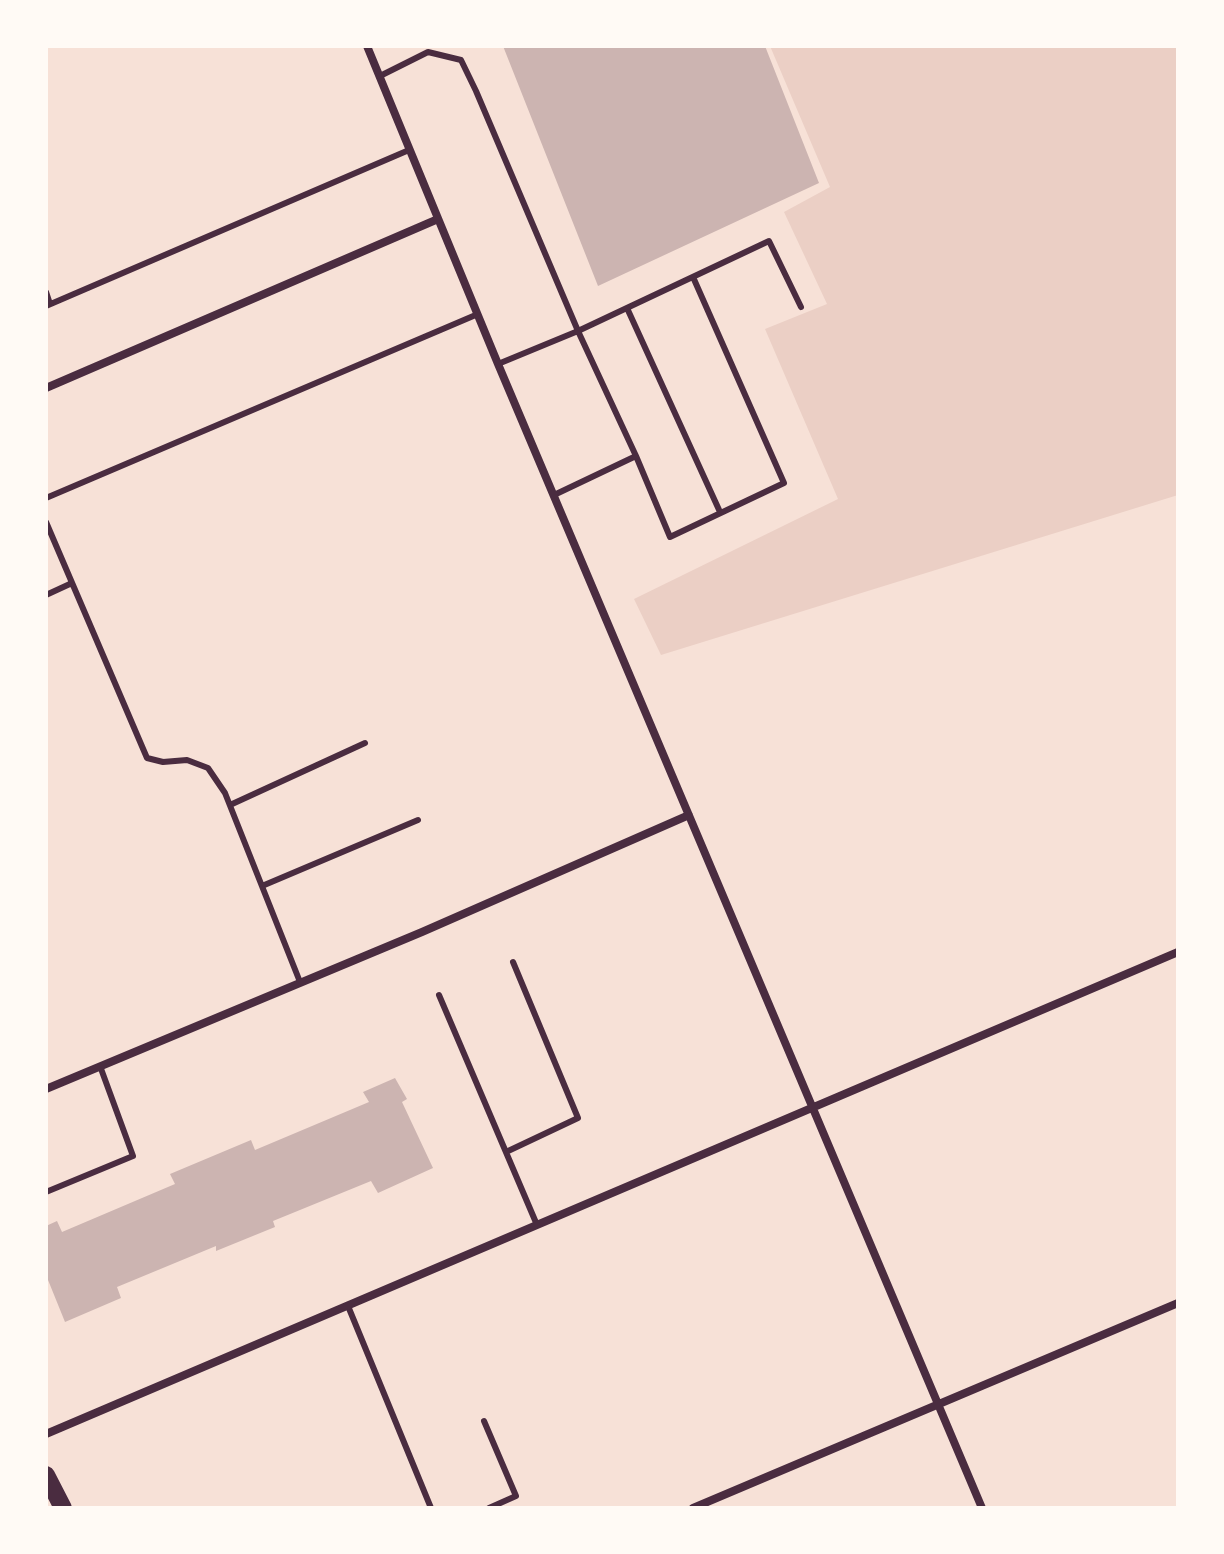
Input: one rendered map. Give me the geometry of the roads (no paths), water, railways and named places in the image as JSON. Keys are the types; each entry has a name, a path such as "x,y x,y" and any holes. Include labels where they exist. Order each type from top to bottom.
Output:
{"main road":[{"path":"46,1475 63,1508"}],"street":[{"path":"367,46 498,364 982,1508"},
{"path":"46,388 438,219"},
{"path":"46,1089 422,932 689,815"},
{"path":"46,1434 1178,952"},
{"path":"693,1508 1178,1303"}],"lane":[{"path":"380,76 428,52 461,60 670,537 784,483 693,277"},
{"path":"46,292 48,305 409,150"},
{"path":"498,364 578,331 769,241 801,307"},
{"path":"627,308 720,512"},
{"path":"46,498 478,314"},
{"path":"554,495 636,456"},
{"path":"46,522 147,758 163,762 187,760 208,768 225,793 300,982"},
{"path":"46,595 72,583"},
{"path":"230,805 365,743"},
{"path":"262,886 418,820"},
{"path":"506,1152 578,1118 513,962"},
{"path":"439,995 537,1225"},
{"path":"46,1192 133,1156 100,1066"},
{"path":"348,1306 431,1508"},
{"path":"484,1421 516,1496 489,1508"}]}
